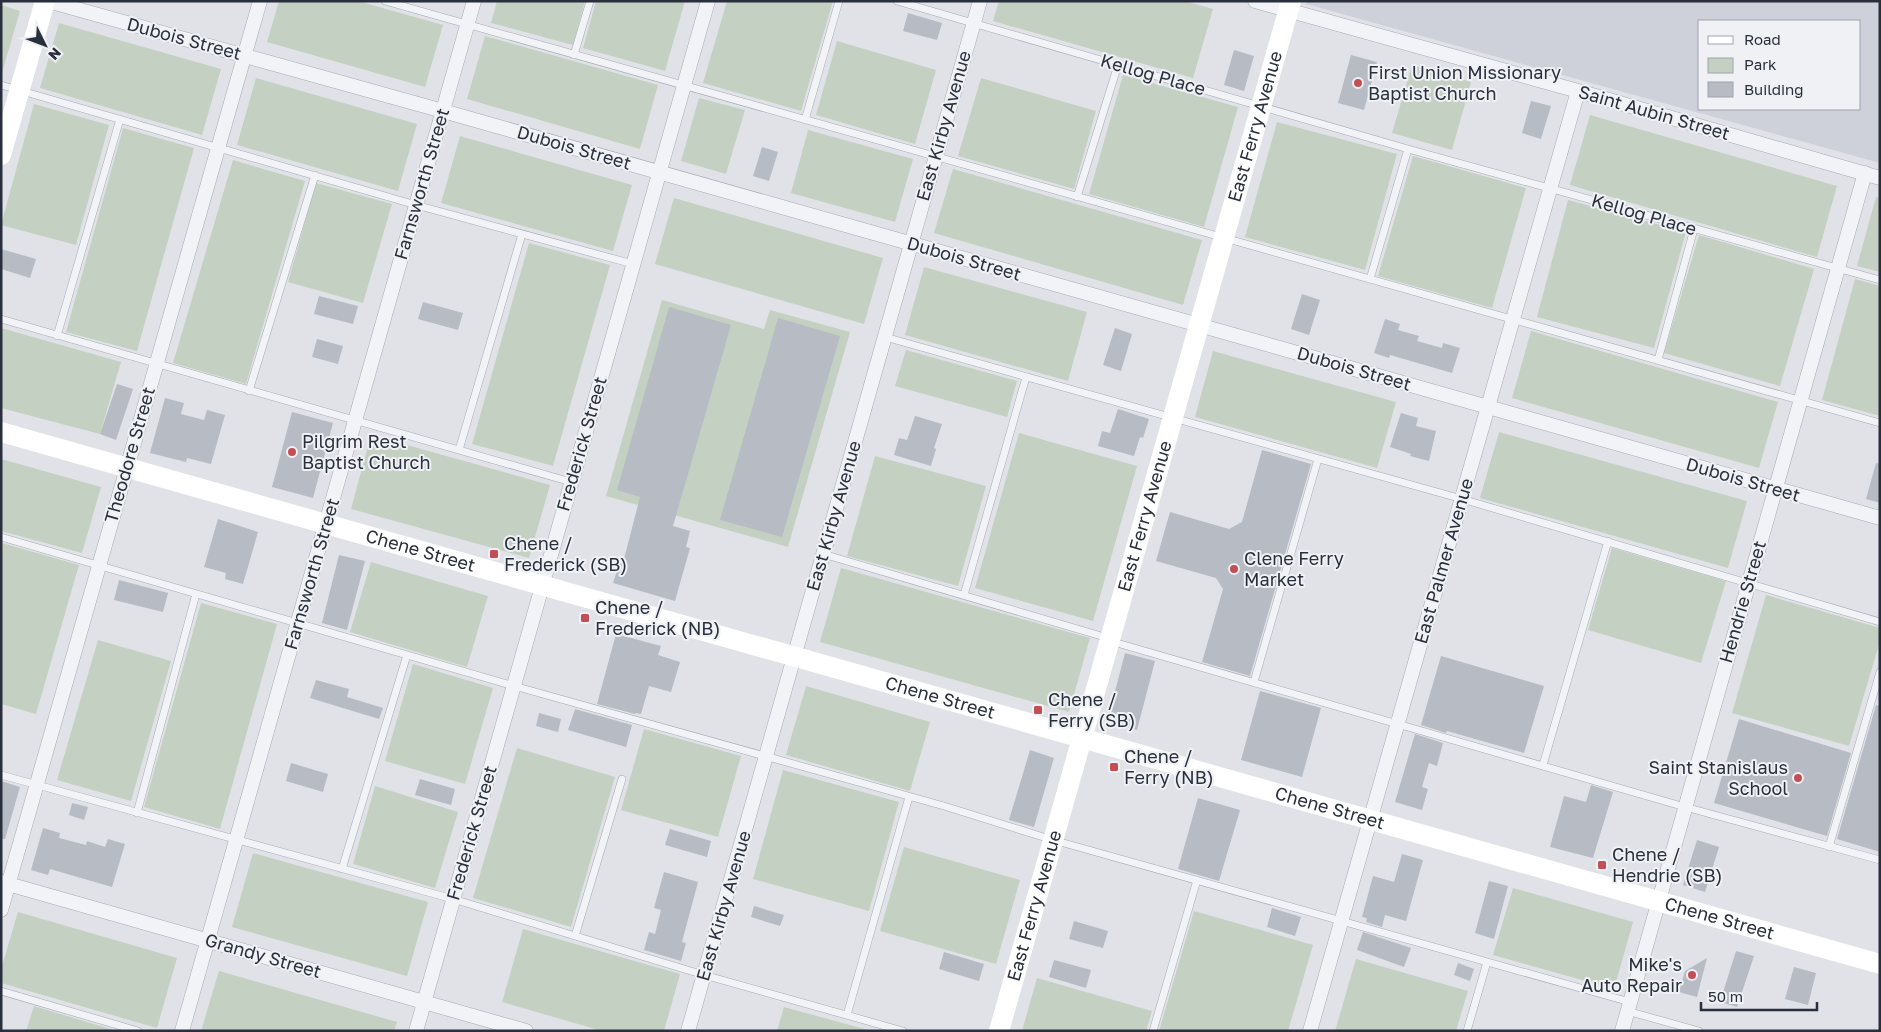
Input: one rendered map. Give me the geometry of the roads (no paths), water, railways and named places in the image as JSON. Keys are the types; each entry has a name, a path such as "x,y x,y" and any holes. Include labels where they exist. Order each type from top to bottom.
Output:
{"street":[{"name":"Dubois Street","path":"46,1 443,111 1880,518"},
{"path":"1,155 10,88 46,1"},
{"name":"Theodore Street","path":"1,910 5,883 37,785 260,1"},
{"name":"Farnsworth Street","path":"182,1031 474,1"},
{"name":"Frederick Street","path":"416,1031 708,1"},
{"name":"East Kirby Avenue","path":"688,1031 980,1"},
{"name":"Saint Aubin Street","path":"1255,1 1290,6 1880,178"},
{"name":"East Ferry Avenue","path":"999,1031 1290,6"},
{"name":"East Palmer Avenue","path":"1310,1031 1578,91"},
{"name":"Hendrie Street","path":"1622,1031 1865,173"},
{"name":"Chene Street","path":"1,432 1880,964"},
{"name":"Grandy Street","path":"5,883 526,1031"}],"lane":[{"path":"385,1 1880,423"},
{"path":"574,55 590,1"},
{"path":"805,120 839,1"},
{"name":"Kellog Place","path":"897,1 1408,149 1880,280"},
{"path":"1077,196 1118,65"},
{"path":"10,88 416,205 633,264"},
{"path":"57,336 120,119"},
{"path":"1370,279 1408,149"},
{"path":"249,391 314,175"},
{"path":"1658,360 1694,229"},
{"path":"459,450 522,234"},
{"path":"1,320 572,482"},
{"path":"885,337 1462,499 1880,622"},
{"path":"964,595 1026,377"},
{"path":"1254,682 1318,459"},
{"path":"1,537 514,686 1486,962 1628,1006 1699,1031"},
{"path":"1542,765 1608,541"},
{"path":"824,554 1110,640 1685,807 1880,860"},
{"path":"137,813 196,594"},
{"path":"342,869 407,655"},
{"path":"1830,847 1880,672"},
{"path":"1,775 453,899 704,975 903,1031"},
{"path":"576,936 622,779"},
{"path":"847,1015 909,797"},
{"path":"1152,1031 1197,880"},
{"path":"1467,1031 1486,962"},
{"path":"1,990 138,1031"}],"place":[{"name":"First Union Missionary Baptist Church","path":"1358,83"},
{"name":"Pilgrim Rest Baptist Church","path":"292,452"},
{"name":"Chene / Frederick (SB)","path":"494,554"},
{"name":"Clene Ferry Market","path":"1234,569"},
{"name":"Chene / Frederick (NB)","path":"585,618"},
{"name":"Chene / Ferry (SB)","path":"1038,710"},
{"name":"Chene / Ferry (NB)","path":"1114,767"},
{"name":"Saint Stanislaus School","path":"1798,778"},
{"name":"Chene / Hendrie (SB)","path":"1602,865"},
{"name":"Mike's Auto Repair","path":"1692,975"}]}
